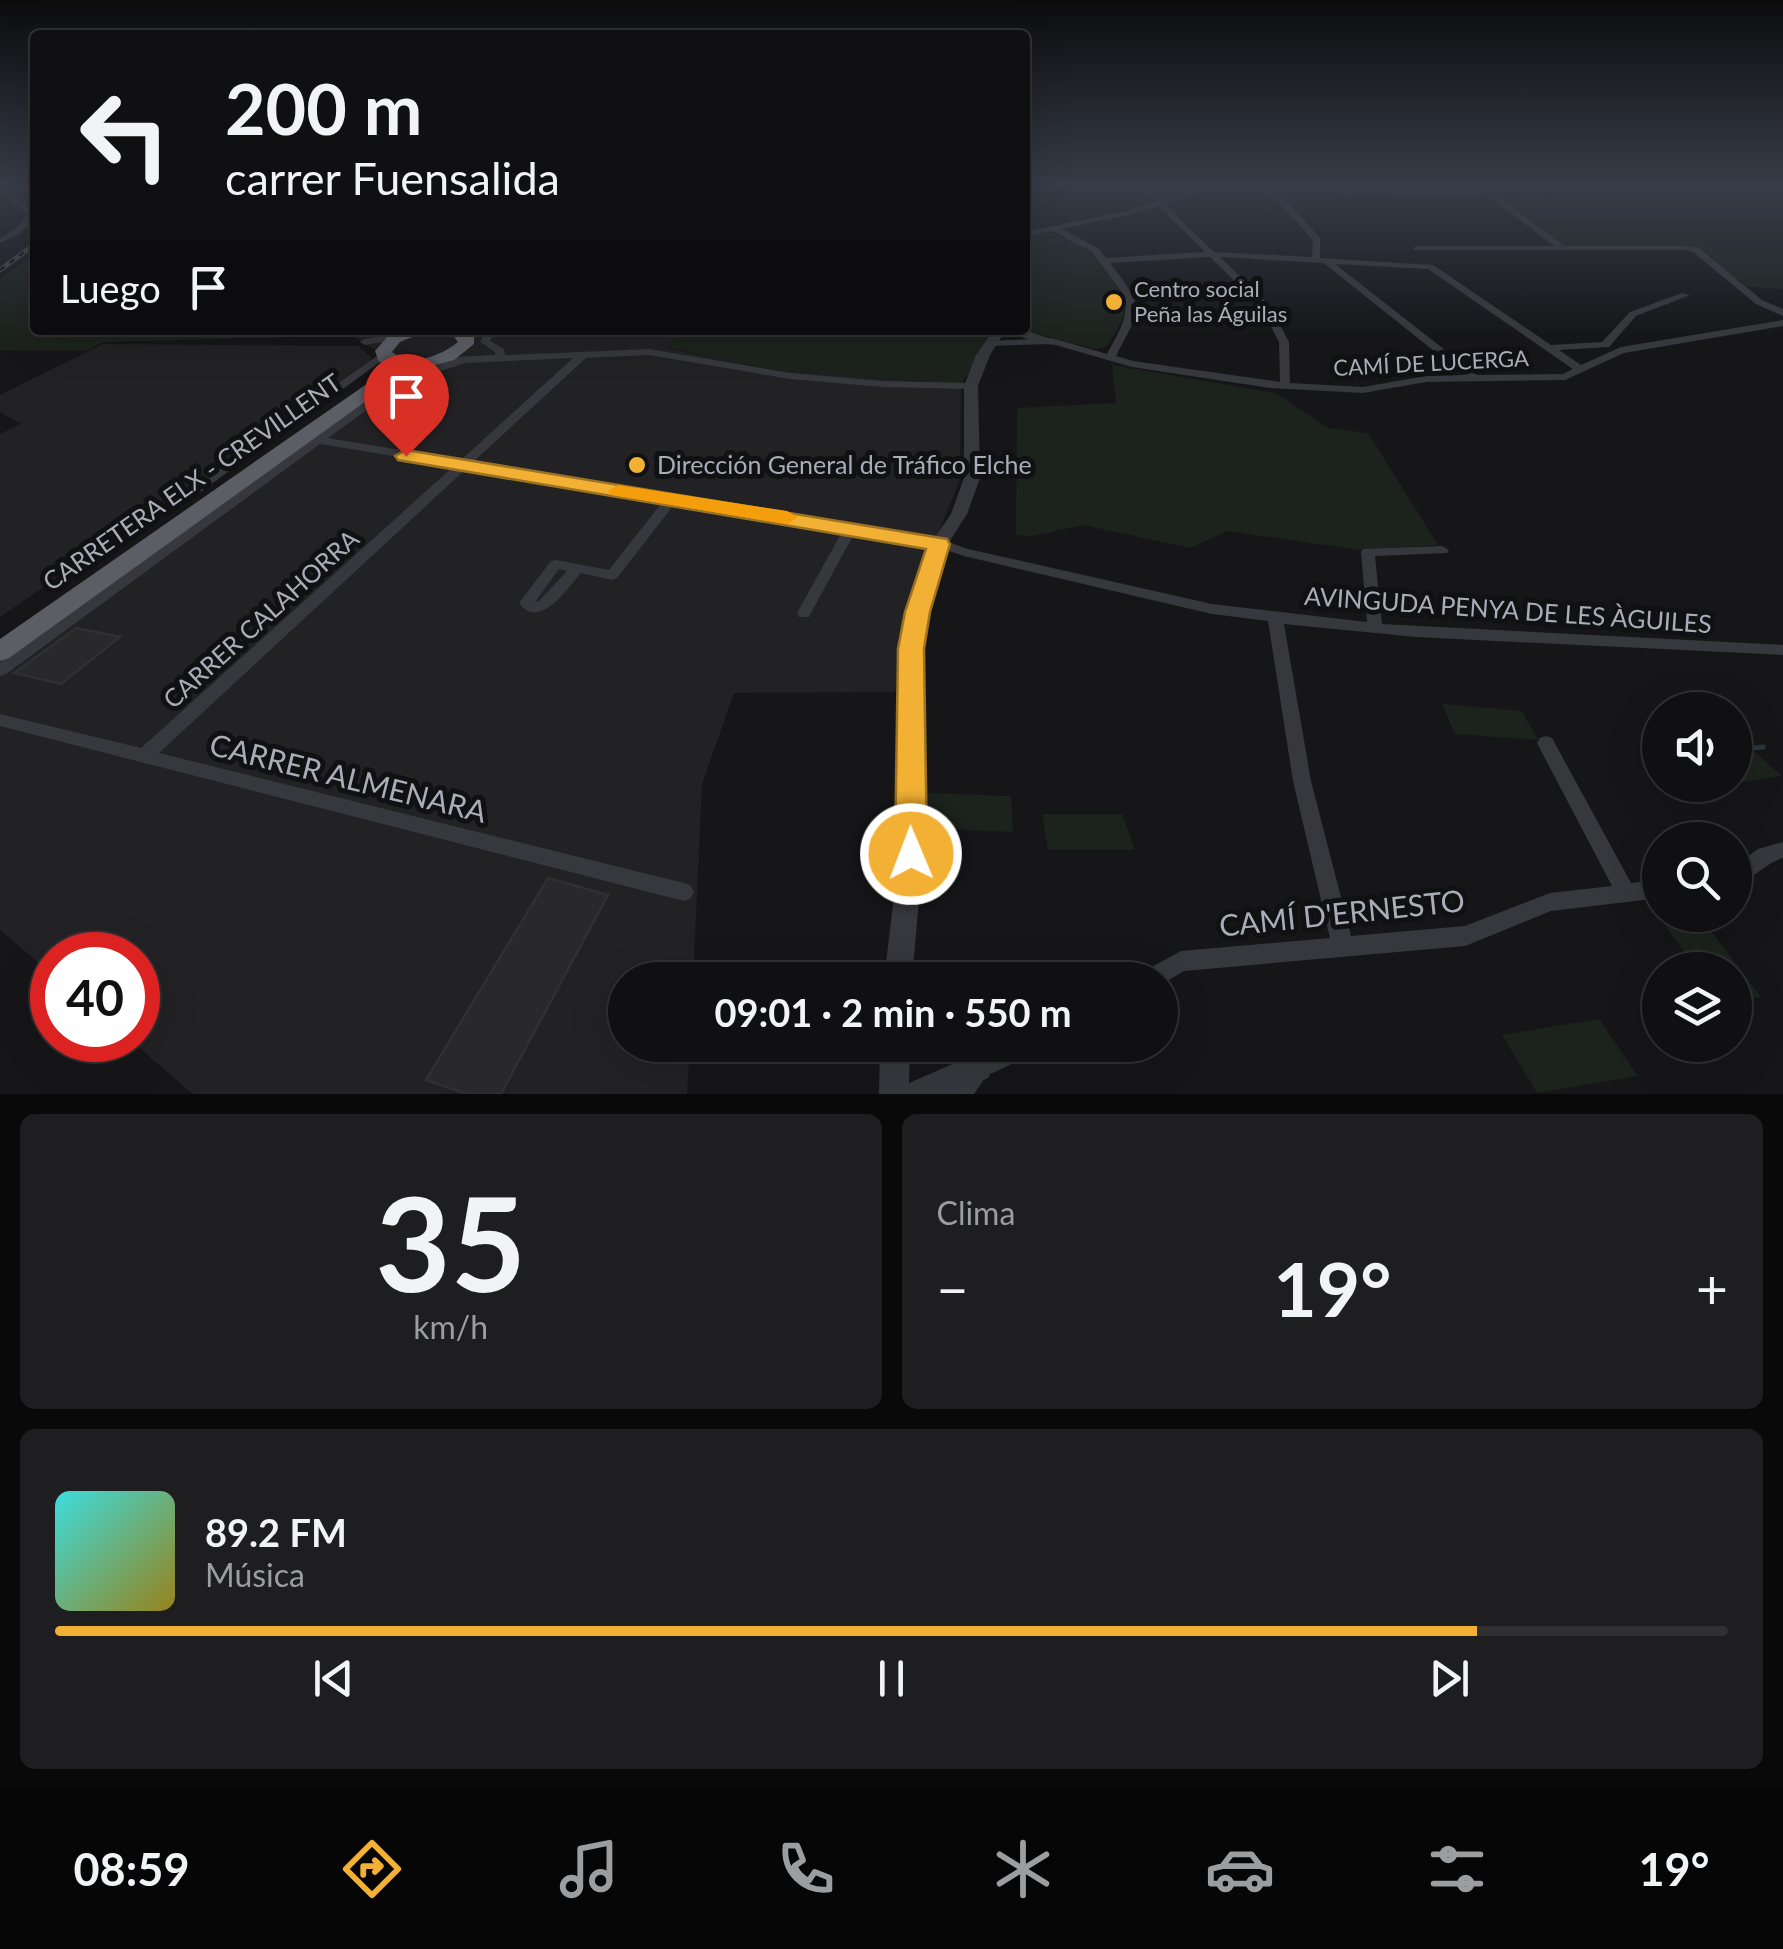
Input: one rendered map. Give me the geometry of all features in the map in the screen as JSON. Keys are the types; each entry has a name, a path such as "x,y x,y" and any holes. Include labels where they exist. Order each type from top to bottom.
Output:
{"highway":[{"name":"CARRETERA ELX - CREVILLENT","path":"0,637 360,386 398,335"},
{"path":"385,355 420,363 440,359 462,339"},
{"name":"CARRETERA ELX - CREVILLENT","path":"0,652 400,371 420,363"},
{"path":"234,499 304,442"}],"street":[{"path":"1067,235 1095,250 1106,261 1132,303 1130,317 1110,357"},
{"path":"1195,235 1250,288 1278,327 1284,342 1285,386"},
{"path":"1313,235 1320,258 1474,379"},
{"path":"1545,235 1561,247"},
{"path":"1417,248 1696,250 1759,302 1783,313"},
{"path":"1106,261 1215,254 1430,266 1578,368"},
{"path":"1591,363 1633,314 1685,296"},
{"name":"CAMÍ DE LUCERGA","path":"1052,341 1110,357 1285,386 1363,390 1426,379 1565,377 1621,350 1783,324"},
{"path":"365,342 391,335"},
{"path":"487,335 484,342 500,352 494,358"},
{"path":"900,962 911,854 911,649 938,544 958,514 972,478 972,386 997,335"},
{"path":"1021,335 1052,341"},
{"path":"304,442 462,339 494,358 649,352 790,376 972,386"},
{"path":"183,498 385,355 365,342"},
{"path":"1548,348 1605,345"},
{"name":"CARRER CALAHORRA","path":"144,756 585,354"},
{"name":"AVINGUDA PENYA DE LES ÀGUILES","path":"304,442 851,527 938,544 1155,598 1275,617 1375,628 1783,650"},
{"path":"0,670 234,499"},
{"path":"577,569 612,575 672,499"},
{"path":"829,524 838,532 834,555"},
{"path":"804,613 851,527"},
{"path":"1375,628 1368,552 1442,550"},
{"path":"1275,617 1302,781 1343,948"},
{"name":"CARRER ALMENARA","path":"0,720 684,892"},
{"path":"1546,744 1625,891"},
{"path":"1752,864 1783,850"},
{"name":"CAMÍ D'ERNESTO","path":"1178,962 1465,936 1550,902 1642,890"},
{"path":"894,1094 895,1062"},
{"path":"918,1094 991,1062"},
{"path":"960,1094 978,1068"}],"shaded area":[{"path":"1059,235 1068,239 1094,256 1115,279 1122,291 1124,314 1106,347 1096,349 1030,332 1030,236"},
{"path":"1547,235 1783,235 1783,289 1749,287 1696,250 1686,248 1561,247"},
{"path":"30,258 30,335 366,335 104,342 85,351 0,350 0,279"},
{"path":"351,335 670,335 680,336 667,348 771,370 961,385 960,480 905,613 895,692 734,693 702,784 694,962 608,962 608,1062 689,1062 687,1094 193,1094 156,1062 160,1062 160,932 30,932 30,955 0,930 0,669 412,371"},
{"path":"669,335 991,335 961,385 771,370 665,347 678,336"},
{"path":"103,344 358,346 373,359 0,617 0,434 21,424 0,412 0,395"},
{"path":"1112,365 1275,393 1328,428 1368,433 1438,545 1359,550 1228,531 1190,548 1084,525 1032,536 1016,535 1017,408 1116,403"},
{"path":"1442,704 1522,711 1538,740 1455,734"},
{"path":"1756,753 1782,776 1752,780 1752,754"},
{"path":"923,793 1011,796 1013,832 922,828"},
{"path":"1042,814 1122,814 1135,850 1048,850"},
{"path":"1670,932 1712,932 1727,952 1684,952"},
{"path":"1599,1019 1638,1076 1537,1093 1502,1035"}],"building":[{"path":"76,628 120,637 61,684 14,673"},
{"path":"548,878 608,895 501,1094 467,1094 426,1080"}],"waterway":[{"path":"1752,748 1763,747"}],"railway":[{"path":"0,270 30,248"}],"slow traffic":[{"path":"618,491 787,517"}],"place":[{"name":"Centro social Peña las Águilas","path":"1114,302"},
{"name":"Dirección General de Tráfico Elche","path":"637,465"}],"route":[{"path":"406,456 938,544 911,649 911,854"}]}
